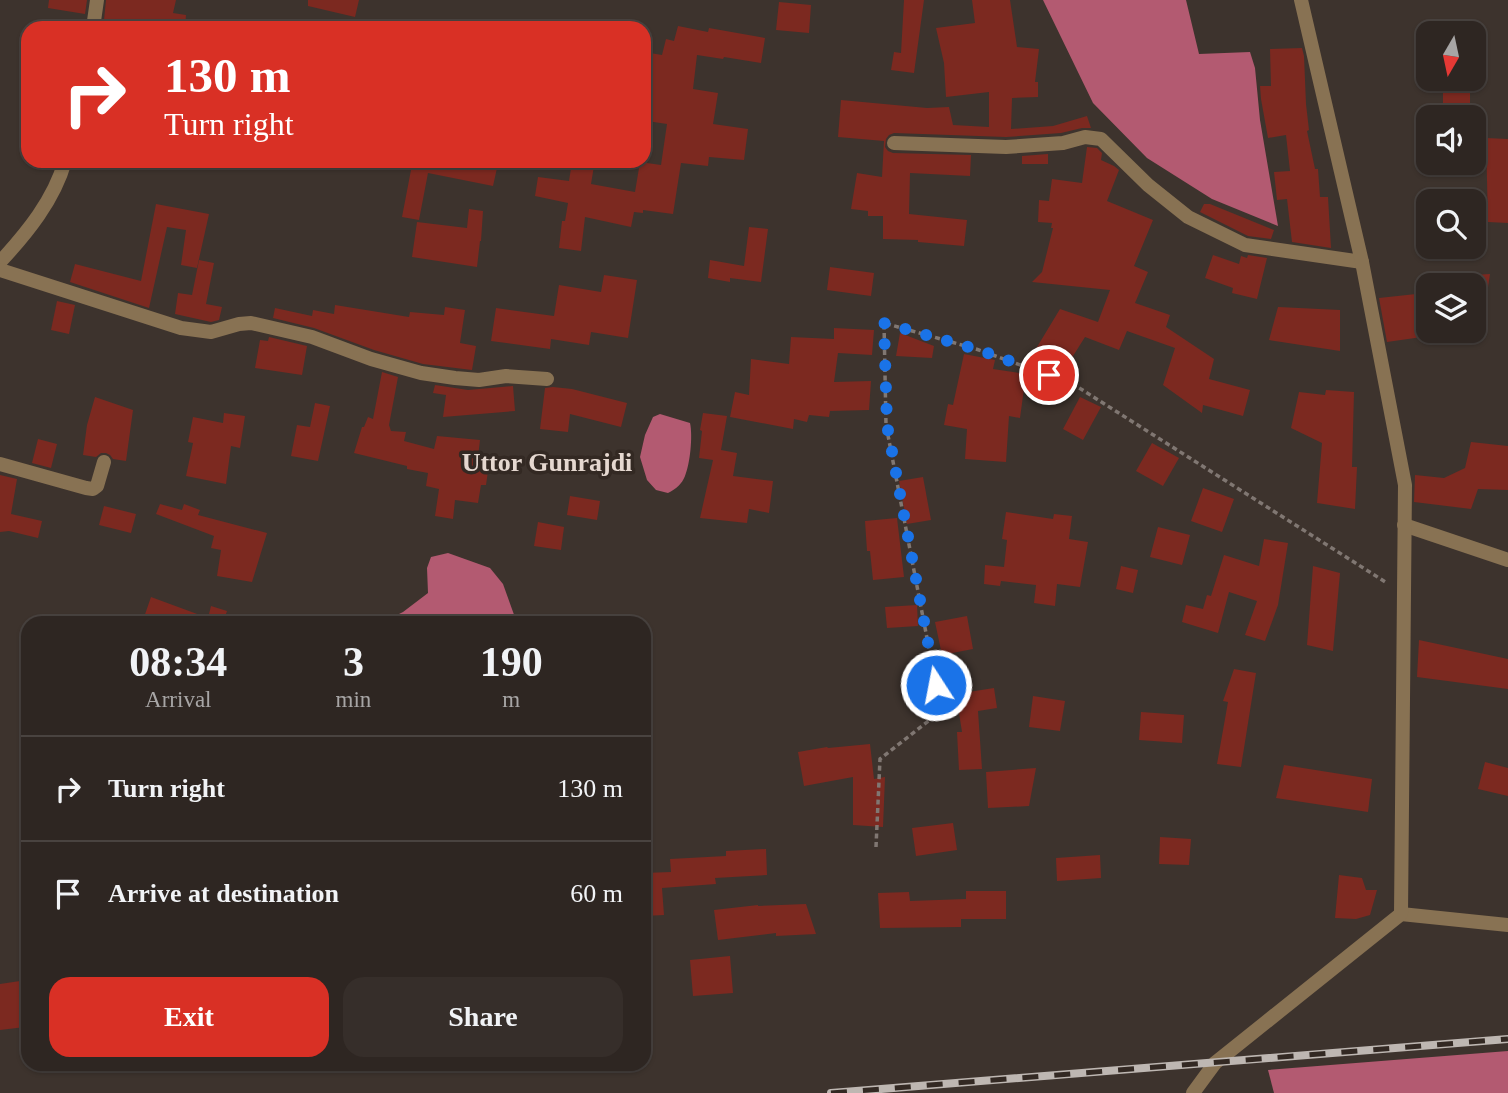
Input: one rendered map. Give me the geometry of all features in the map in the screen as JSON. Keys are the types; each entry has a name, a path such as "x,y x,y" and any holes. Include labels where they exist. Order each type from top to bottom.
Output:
{"street":[{"path":"94,21 97,0"},
{"path":"1301,0 1362,262 1405,485 1401,914"},
{"path":"894,143 1006,147 1063,143 1085,137 1101,139 1148,185 1188,217 1244,245 1362,262"},
{"path":"0,262 26,235 48,200 62,168"},
{"path":"0,270 181,328 211,332 251,323 312,337 371,359 421,373 479,380 506,376 547,379"},
{"path":"0,464 93,489 97,486 104,462"},
{"path":"1404,525 1508,560"},
{"path":"1193,1093 1215,1063 1401,914 1508,925"}],"path":[{"path":"876,848 880,759 941,711 887,425 884,323 976,349 1073,384 1404,593"}],"shaded area":[{"path":"1043,0 1186,0 1199,54 1250,52 1255,68 1260,120 1278,226 1212,199 1147,158 1093,103"},
{"path":"660,414 690,423 691,429 685,476 678,486 668,493 656,490 647,480 640,457 653,417"},
{"path":"448,553 490,568 503,584 514,616 395,616 428,593 427,568 431,557"},
{"path":"1508,1051 1508,1093 1274,1093 1268,1070"}],"building":[{"path":"49,0 87,0 85,14 48,8"},
{"path":"106,0 176,0 173,13 186,15 186,21 104,20"},
{"path":"308,0 359,0 355,17 308,6"},
{"path":"904,0 924,0 914,73 891,70 894,52 901,53"},
{"path":"972,0 1010,0 1017,47 1039,49 1035,82 1038,82 1038,97 1012,98 1011,129 1053,126 1087,116 1091,128 1006,137 889,135 885,147 893,153 971,155 970,176 910,173 909,214 967,220 964,246 883,239 883,216 868,216 868,211 851,209 857,173 882,177 884,141 838,137 841,100 927,108 949,107 953,125 989,127 989,92 946,97 944,63 936,28 975,23"},
{"path":"779,2 811,5 809,33 776,30"},
{"path":"678,26 708,32 709,28 765,38 761,63 697,55 693,89 718,93 713,124 748,129 744,160 709,157 708,166 681,163 673,214 643,210 643,213 634,212 631,227 585,217 581,251 559,248 562,221 565,221 568,203 535,196 538,177 569,181 571,168 594,168 591,184 635,192 639,168 651,168 651,164 661,165 667,124 651,122 651,53 662,55 666,39 674,41"},
{"path":"1302,48 1307,131 1315,169 1318,169 1320,197 1328,197 1331,248 1292,242 1287,199 1277,200 1274,172 1290,171 1286,135 1268,138 1261,99 1260,86 1271,86 1270,49"},
{"path":"1443,91 1470,91 1470,105 1443,105"},
{"path":"1486,138 1508,139 1508,223 1488,222"},
{"path":"1087,147 1097,148 1102,153 1101,160 1119,170 1107,201 1153,220 1134,266 1148,272 1135,303 1170,315 1166,327 1214,359 1209,379 1250,390 1243,416 1203,405 1202,413 1163,385 1175,348 1127,331 1119,350 1085,337 1061,375 1031,357 1060,309 1098,322 1110,290 1032,282 1042,272 1053,228 1052,223 1038,222 1039,200 1049,201 1052,179 1082,183"},
{"path":"1048,154 1048,164 1022,164 1022,156"},
{"path":"497,168 493,186 428,173 419,220 402,217 411,170 404,169"},
{"path":"156,204 209,214 197,268 181,265 186,230 167,227 149,308 70,282 75,264 141,281"},
{"path":"1204,204 1274,230 1271,239 1248,236 1200,212"},
{"path":"469,209 483,211 477,267 412,257 417,222 467,228"},
{"path":"749,227 768,229 761,282 730,278 730,282 708,278 710,260 744,266"},
{"path":"1213,255 1239,264 1241,256 1267,258 1257,299 1232,293 1233,288 1205,278"},
{"path":"199,260 214,263 206,304 222,307 219,320 211,322 175,314 178,293 192,295"},
{"path":"830,267 874,273 871,296 827,290"},
{"path":"1486,274 1490,274 1486,300"},
{"path":"604,275 637,280 628,338 591,332 589,345 551,339 550,349 491,341 496,308 554,316 559,285 601,292"},
{"path":"1416,294 1416,338 1387,342 1379,298"},
{"path":"57,301 75,305 69,334 51,330"},
{"path":"335,305 409,317 410,312 444,315 445,307 465,310 460,343 476,346 472,370 423,364 314,328 273,318 275,308 312,316 313,310 334,314"},
{"path":"1278,307 1340,310 1340,351 1269,340"},
{"path":"834,328 874,330 872,355 838,353 834,382 871,381 869,410 830,411 829,417 809,415 807,422 794,419 793,429 730,417 735,392 749,395 751,359 789,364 791,337 834,339"},
{"path":"900,333 934,346 932,358 896,356"},
{"path":"269,337 307,346 302,375 255,368 260,340 268,341"},
{"path":"964,354 995,360 993,369 1026,374 1020,418 1009,416 1006,462 965,459 967,429 944,425 948,404 953,405"},
{"path":"382,372 398,377 389,425 391,431 406,432 404,441 434,449 437,436 480,440 478,457 487,458 486,485 481,485 478,503 455,500 453,519 435,516 439,489 426,486 428,473 354,453 362,427 368,417 373,419"},
{"path":"435,385 468,390 513,386 515,411 443,417 446,395 433,393"},
{"path":"553,387 627,403 621,427 570,414 568,432 540,429 545,388"},
{"path":"1326,390 1354,392 1352,467 1357,467 1355,509 1317,503 1322,443 1291,428 1299,392 1325,395"},
{"path":"95,397 133,410 126,461 113,459 106,453 96,457 83,455 87,425"},
{"path":"1080,397 1101,407 1083,440 1063,429"},
{"path":"315,403 330,406 318,461 291,456 297,425 310,427"},
{"path":"224,413 245,416 240,448 231,446 226,484 186,476 193,443 188,442 193,417 223,423"},
{"path":"703,413 727,416 721,450 737,453 733,476 773,481 769,513 749,509 747,523 700,518 713,460 699,458"},
{"path":"38,439 57,444 51,468 32,463"},
{"path":"1471,442 1508,446 1508,490 1478,489 1471,509 1414,502 1415,475 1444,478 1465,468"},
{"path":"1152,443 1179,458 1163,486 1136,471"},
{"path":"0,475 17,479 11,514 42,521 38,538 9,531 0,532"},
{"path":"923,477 931,520 907,524 899,481"},
{"path":"1203,488 1234,499 1222,532 1191,521"},
{"path":"570,496 600,501 597,520 567,515"},
{"path":"160,504 182,510 184,504 200,510 198,515 267,533 252,582 217,576 221,550 211,548 214,536 156,514"},
{"path":"104,506 136,514 131,533 99,525"},
{"path":"1006,512 1053,519 1054,514 1072,516 1069,539 1088,542 1080,587 1057,584 1055,606 1034,603 1036,585 1001,581 1000,586 984,584 985,565 1004,567 1007,540 1002,539"},
{"path":"897,518 904,577 873,580 865,521"},
{"path":"538,522 564,527 561,550 534,546"},
{"path":"1158,527 1190,535 1182,565 1150,557"},
{"path":"1264,539 1288,543 1278,605 1265,641 1245,635 1257,601 1229,592 1218,633 1182,622 1186,605 1203,609 1207,595 1211,596 1224,555 1259,566"},
{"path":"1121,566 1138,570 1133,593 1116,589"},
{"path":"1313,566 1340,573 1333,651 1307,645"},
{"path":"151,597 203,616 144,616"},
{"path":"917,605 918,626 887,628 885,607"},
{"path":"211,606 227,611 225,616 208,616"},
{"path":"967,616 973,649 942,655 935,622"},
{"path":"1419,640 1508,659 1508,689 1417,677"},
{"path":"1234,669 1256,673 1241,767 1217,764 1228,702 1223,701"},
{"path":"994,688 997,708 978,711 982,769 959,770 957,732 962,732 956,694"},
{"path":"1033,696 1065,701 1060,731 1029,727"},
{"path":"1141,712 1184,715 1182,743 1139,740"},
{"path":"870,744 874,779 885,777 883,827 853,825 853,777 804,786 798,752"},
{"path":"1485,762 1508,768 1508,796 1478,789"},
{"path":"1284,765 1372,779 1368,812 1276,798"},
{"path":"1036,768 1029,806 988,808 986,772"},
{"path":"953,823 957,850 916,856 912,828"},
{"path":"1160,837 1191,839 1189,865 1159,864"},
{"path":"766,849 767,875 715,878 716,884 662,888 664,915 651,916 651,873 671,872 670,859 726,856 726,851"},
{"path":"1100,855 1101,878 1057,881 1056,858"},
{"path":"1339,875 1362,878 1366,890 1377,890 1370,915 1356,919 1335,918"},
{"path":"966,891 1006,891 1006,919 961,919 961,927 880,928 878,893 909,892 910,901 966,899"},
{"path":"806,904 816,934 776,936 776,933 718,940 714,910 758,905"},
{"path":"730,956 733,993 693,996 690,960"},
{"path":"20,981 21,1027 0,1030 0,984"}],"railway":[{"path":"831,1093 1508,1039"}],"district":[{"name":"Uttor Gunrajdi","path":"547,462"}],"route":[{"path":"936,685 887,425 884,323 976,349 1049,375"}]}
